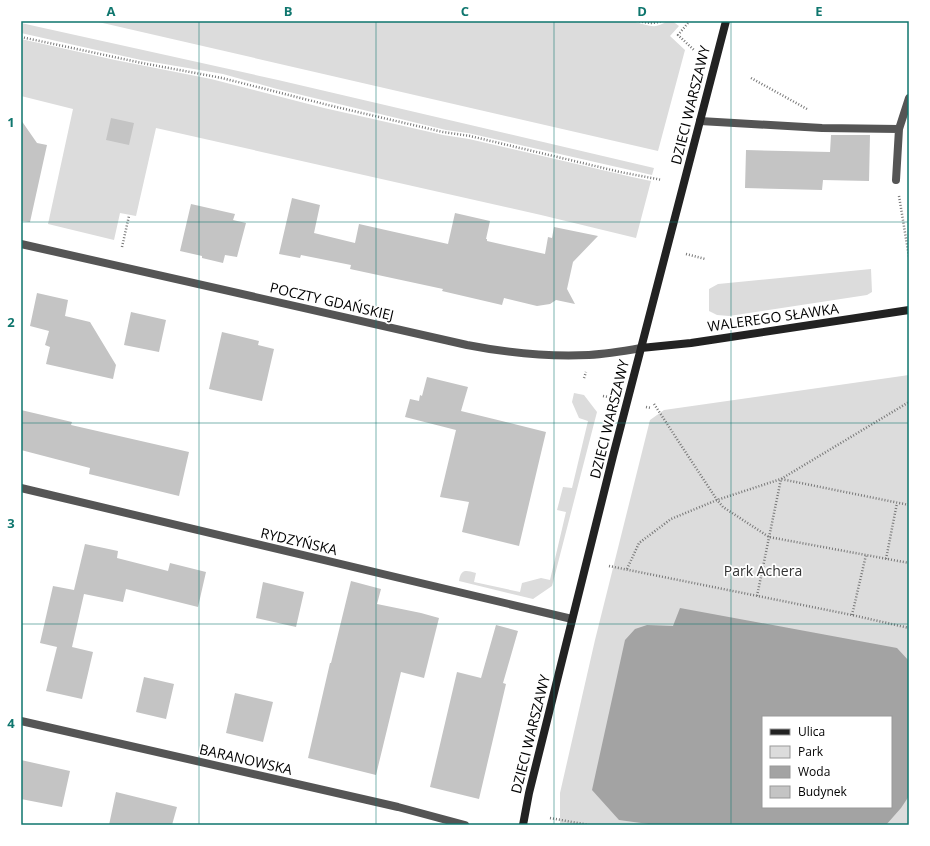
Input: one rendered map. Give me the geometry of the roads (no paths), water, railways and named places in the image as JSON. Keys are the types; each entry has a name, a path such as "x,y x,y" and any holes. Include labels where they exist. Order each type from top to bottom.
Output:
{"street":[{"name":"DZIECI WARSZAWY","path":"523,825 529,793 572,620 726,21"},
{"path":"896,180 899,129 909,98"},
{"path":"700,122 822,128 899,129"},
{"name":"POCZTY GDAŃSKIEJ","path":"21,244 503,352 536,355 590,355 641,348"},
{"name":"WALEREGO SŁAWKA","path":"641,348 909,310"},
{"name":"RYDZYŃSKA","path":"21,488 572,620"},
{"name":"BARANOWSKA","path":"21,721 398,807 465,825"}],"water":[{"path":"680,608 897,648 909,661 909,796 901,808 886,825 656,825 619,820 592,790 625,640 635,629 647,625 673,626"}],"park label":[{"name":"Park Achera","path":"763,570"}]}
